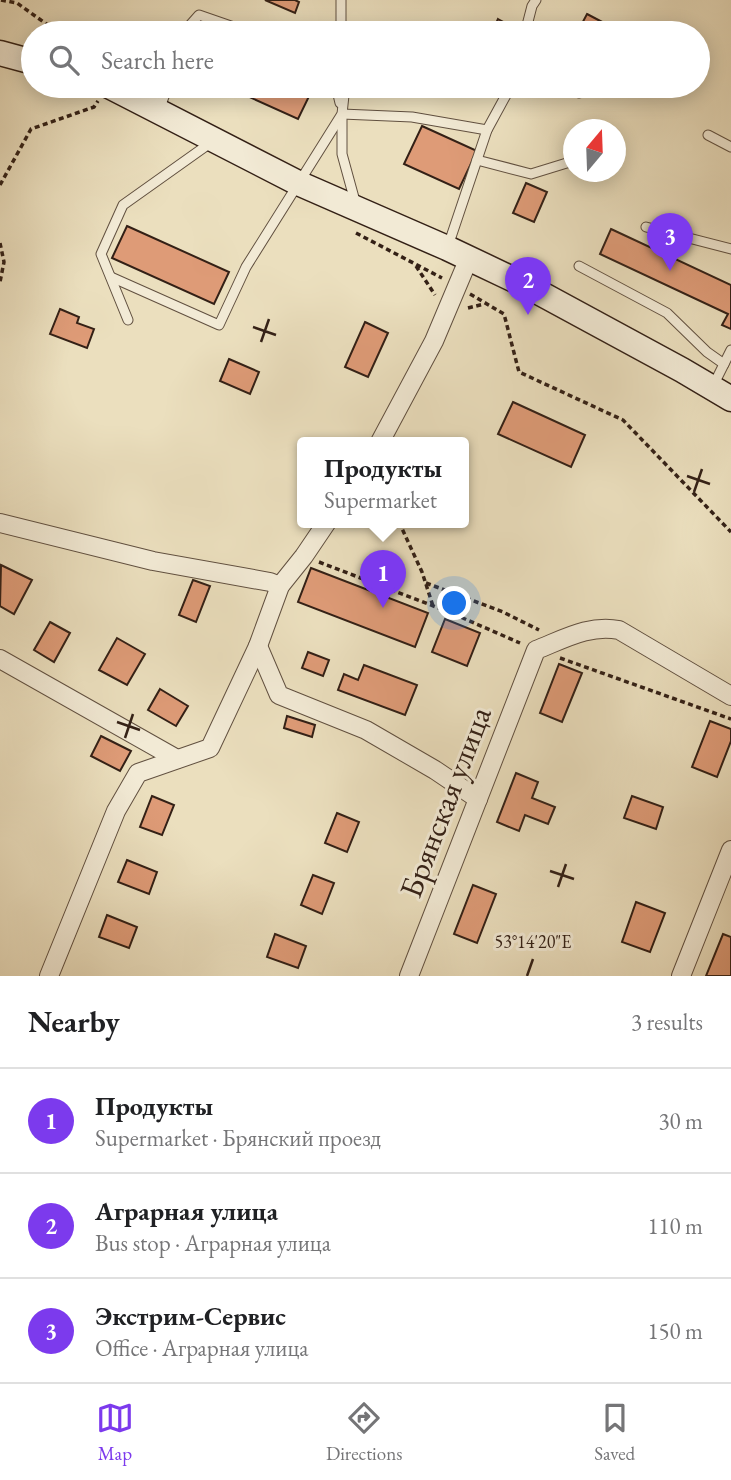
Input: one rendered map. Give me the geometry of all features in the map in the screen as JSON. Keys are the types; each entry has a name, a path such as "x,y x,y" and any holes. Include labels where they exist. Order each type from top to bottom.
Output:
{"street":[{"path":"0,53 21,59"},
{"path":"124,98 159,110 298,183 352,219 458,253 539,293 722,394"},
{"path":"383,437 447,312 457,286 458,253"},
{"path":"0,523 153,561 271,582 280,586"},
{"path":"48,976 116,811 138,773 210,748 258,646 280,586 323,528"},
{"path":"536,650 587,629 607,627 620,630 731,696"},
{"path":"258,646 279,695 366,730 435,770 478,799"},
{"name":"Брянская улица","path":"408,976 536,650"},
{"path":"0,659 177,759"},
{"path":"681,976 731,849"}],"lane":[{"path":"341,0 341,21"},
{"path":"528,21 536,0"},
{"path":"194,21 199,15 216,21"},
{"path":"159,110 164,98"},
{"path":"111,276 219,325 246,267 342,114 339,98"},
{"path":"344,98 342,154 352,219"},
{"path":"458,253 477,160 487,130 504,98"},
{"path":"342,114 412,117 487,130"},
{"path":"708,135 731,147"},
{"path":"128,320 101,254 123,205 214,140"},
{"path":"477,160 531,174 563,164"},
{"path":"646,227 731,249"},
{"path":"579,266 667,313 707,352 724,364"},
{"path":"722,394 724,364 731,350"}],"path":[{"path":"1,0 15,1 42,21"},
{"path":"0,185 31,129 94,107 100,98"},
{"path":"352,219 414,263 504,314 519,372 622,420 731,532"},
{"path":"0,243 4,262 0,282"},
{"path":"414,263 447,312"},
{"path":"402,528 433,606"},
{"path":"304,556 433,606 536,650 731,719"},
{"path":"426,583 503,612 560,640"}],"building":[{"path":"265,0 295,0 299,2 295,13"},
{"path":"587,14 600,21 583,21"},
{"path":"252,98 308,98 298,119"},
{"path":"422,126 477,151 459,189 404,164"},
{"path":"526,183 547,192 534,222 513,213"},
{"path":"127,226 229,272 214,304 112,258"},
{"path":"611,229 731,285 731,329 722,325 728,314 600,254"},
{"path":"60,309 79,317 77,323 94,329 87,348 50,334"},
{"path":"365,322 388,333 368,377 345,367"},
{"path":"229,359 259,372 250,394 220,381"},
{"path":"513,402 585,435 571,467 498,434"},
{"path":"1,565 32,580 14,614 0,606"},
{"path":"311,568 428,613 415,647 298,602"},
{"path":"193,580 210,586 196,622 179,615"},
{"path":"445,619 480,633 467,666 432,652"},
{"path":"50,622 70,633 54,662 34,650"},
{"path":"117,638 145,654 127,685 99,670"},
{"path":"308,652 329,660 323,676 302,668"},
{"path":"559,664 582,673 562,722 540,713"},
{"path":"364,665 417,685 405,715 338,690 344,674 358,680"},
{"path":"160,689 188,706 176,726 148,710"},
{"path":"287,716 315,725 312,737 284,728"},
{"path":"710,721 731,729 731,741 717,777 692,767"},
{"path":"101,736 131,751 120,771 91,756"},
{"path":"516,773 538,782 532,798 555,807 548,824 525,815 519,831 497,822"},
{"path":"152,796 174,805 162,835 140,827"},
{"path":"632,796 663,807 656,829 624,818"},
{"path":"337,813 359,822 347,852 325,843"},
{"path":"127,860 157,872 149,894 118,882"},
{"path":"313,875 334,883 322,914 301,905"},
{"path":"473,885 496,894 477,943 454,934"},
{"path":"636,902 665,913 650,952 622,942"},
{"path":"107,915 137,927 129,948 99,937"},
{"path":"275,934 306,946 298,968 267,957"},
{"path":"723,934 731,937 731,976 706,976"}],"place":[{"name":"Экстрим-Сервис","path":"670,271"},
{"name":"Аграрная улица","path":"528,315"},
{"name":"Продукты","path":"383,608"}]}
